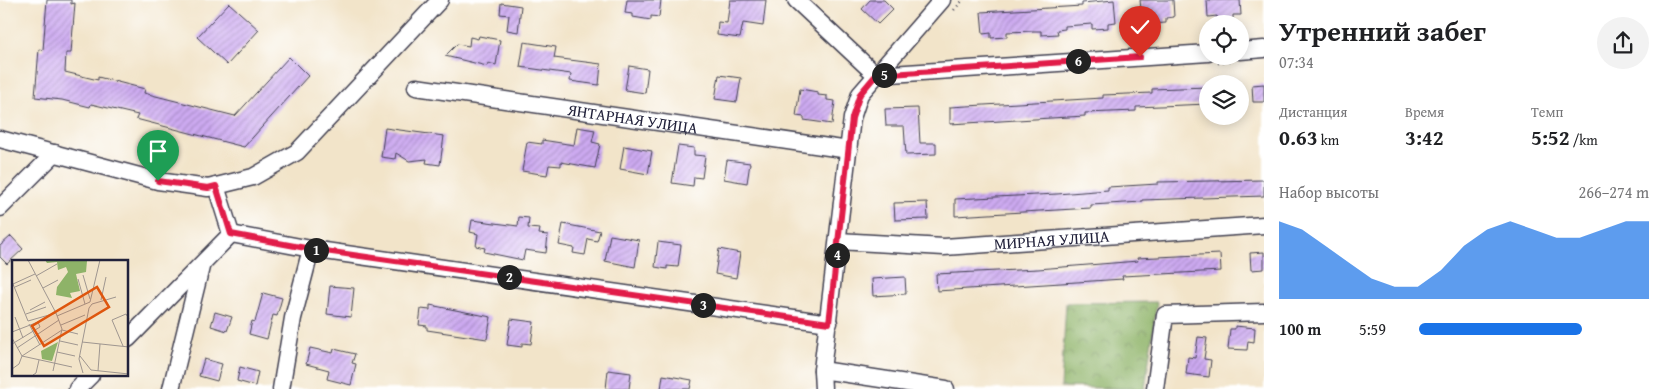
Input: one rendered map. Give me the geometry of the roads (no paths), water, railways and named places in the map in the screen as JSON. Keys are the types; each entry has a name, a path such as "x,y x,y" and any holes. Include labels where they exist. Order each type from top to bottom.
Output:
{"street":[{"path":"0,139 158,181 208,188 253,177 297,152 440,0"},
{"path":"796,0 876,75 1199,54"},
{"path":"822,389 822,370 852,118 860,94 876,75 946,7"},
{"path":"1249,50 1264,49"},
{"name":"ЯНТАРНАЯ УЛИЦА","path":"416,87 848,150"},
{"path":"0,208 54,154"},
{"path":"216,186 231,234"},
{"name":"МИРНАЯ УЛИЦА","path":"838,242 944,248 1264,225"},
{"path":"231,234 311,249 829,323"},
{"path":"129,338 231,234"},
{"path":"282,389 293,318 311,249"},
{"path":"171,389 202,264"},
{"path":"1155,389 1165,315 1264,312"},
{"path":"822,370 946,389"},
{"path":"77,389 90,376"}]}
